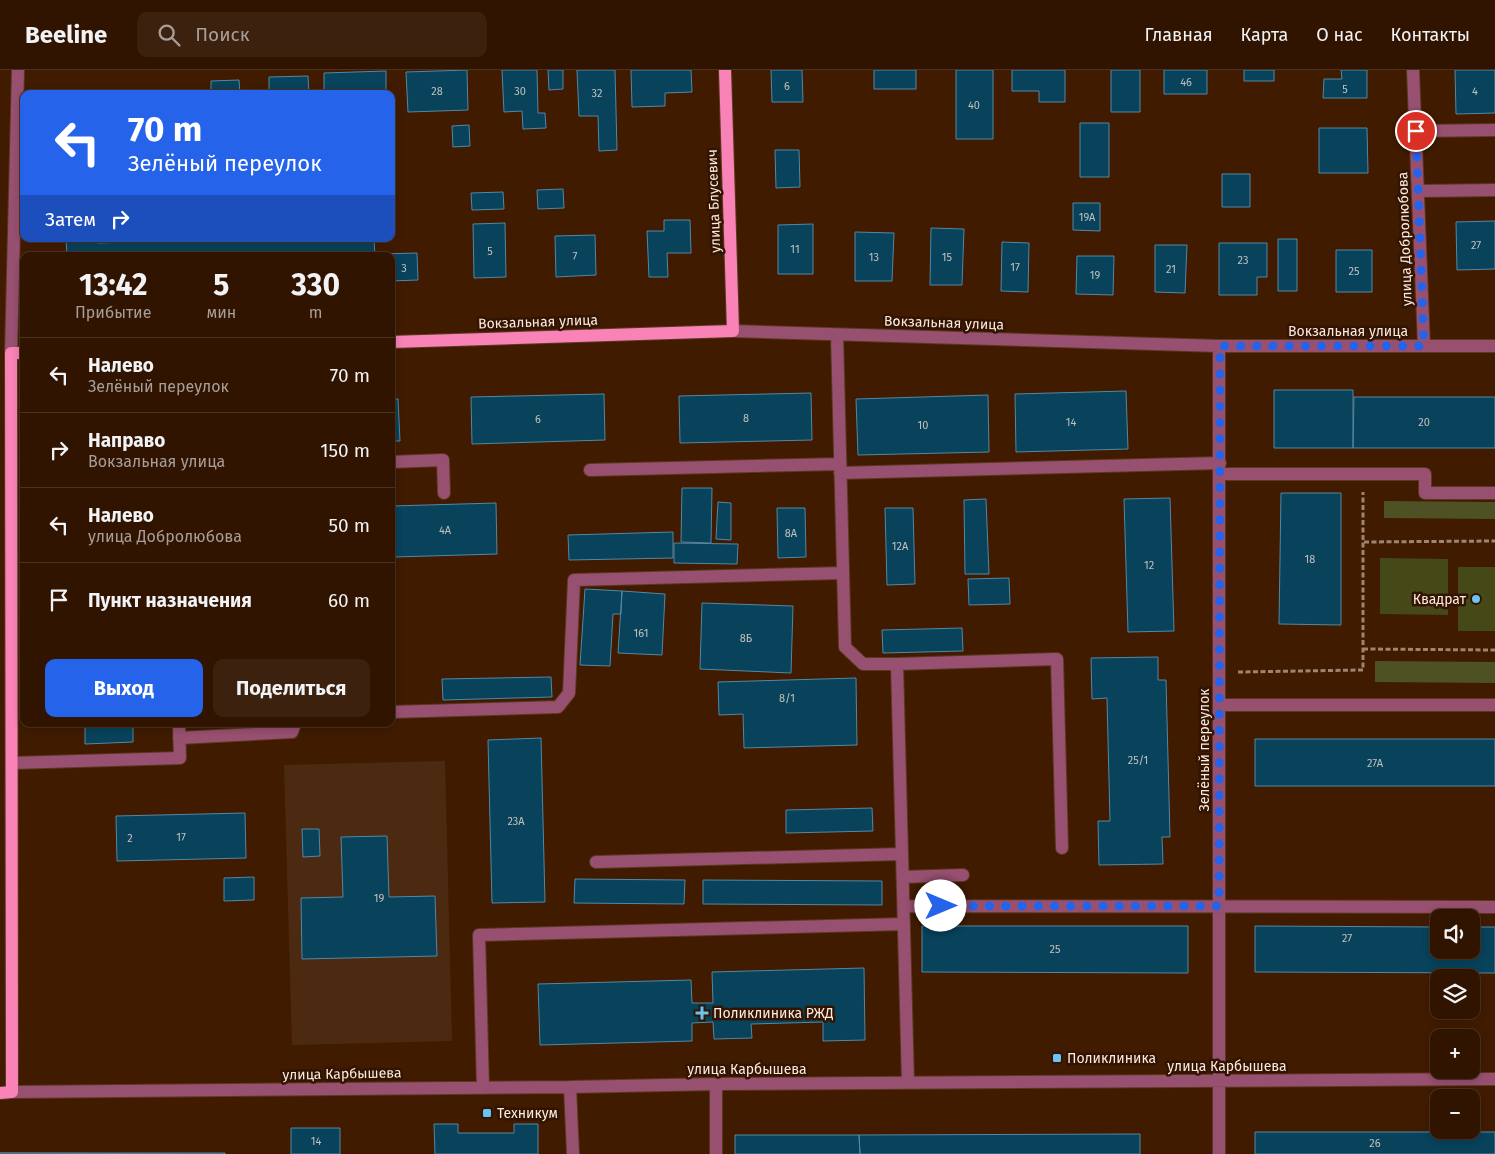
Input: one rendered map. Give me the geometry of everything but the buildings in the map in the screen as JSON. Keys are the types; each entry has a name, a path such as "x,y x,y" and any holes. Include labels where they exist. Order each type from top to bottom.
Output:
{"main road":[{"name":"улица Блусевич","path":"725,70 732,331"},
{"name":"Вокзальная улица","path":"395,342 732,331"},
{"path":"6,1093 17,353"}],"street":[{"path":"17,353 18,70"},
{"name":"улица Добролюбова","path":"1413,70 1424,346"},
{"path":"1416,131 1495,130"},
{"path":"1419,191 1495,190"},
{"name":"Вокзальная улица","path":"732,331 1220,346 1495,346"},
{"path":"837,335 845,647 863,664 1057,659 1062,848"},
{"name":"Зелёный переулок","path":"1219,1154 1220,346"},
{"path":"395,462 443,460 444,492"},
{"path":"590,470 1219,469 1363,474 1425,474 1425,493 1495,493"},
{"path":"395,712 558,707 570,693 574,580 843,573"},
{"path":"897,664 908,1083"},
{"path":"1219,705 1495,705"},
{"path":"12,763 180,758 179,727"},
{"path":"179,738 292,732 294,727"},
{"path":"596,862 902,854"},
{"path":"903,876 963,875"},
{"path":"904,906 1495,907"},
{"path":"483,1088 478,935 904,924"},
{"name":"улица Карбышева","path":"6,1093 716,1084 1495,1079"},
{"path":"716,1084 716,1154"},
{"path":"570,1087 573,1154"}],"path":[{"path":"1219,672 1363,670 1363,474"},
{"path":"1364,542 1495,541"},
{"path":"1363,649 1495,650"}],"shaded area":[{"path":"445,761 452,1041 292,1045 284,765"}],"green space":[{"path":"1384,501 1495,502 1495,519 1384,518"},
{"path":"1380,558 1448,559 1448,615 1380,614"},
{"name":"Квадрат","path":"1458,567 1495,567 1495,631 1458,631"},
{"path":"1375,661 1495,662 1495,683 1375,682"}],"place":[{"name":"Квадрат","path":"1476,599"},
{"name":"Поликлиника РЖД","path":"702,1013"},
{"name":"Поликлиника","path":"1057,1058"},
{"name":"Техникум","path":"487,1113"}],"route":[{"path":"941,906 1219,906 1220,346 1424,346 1416,131"}]}
